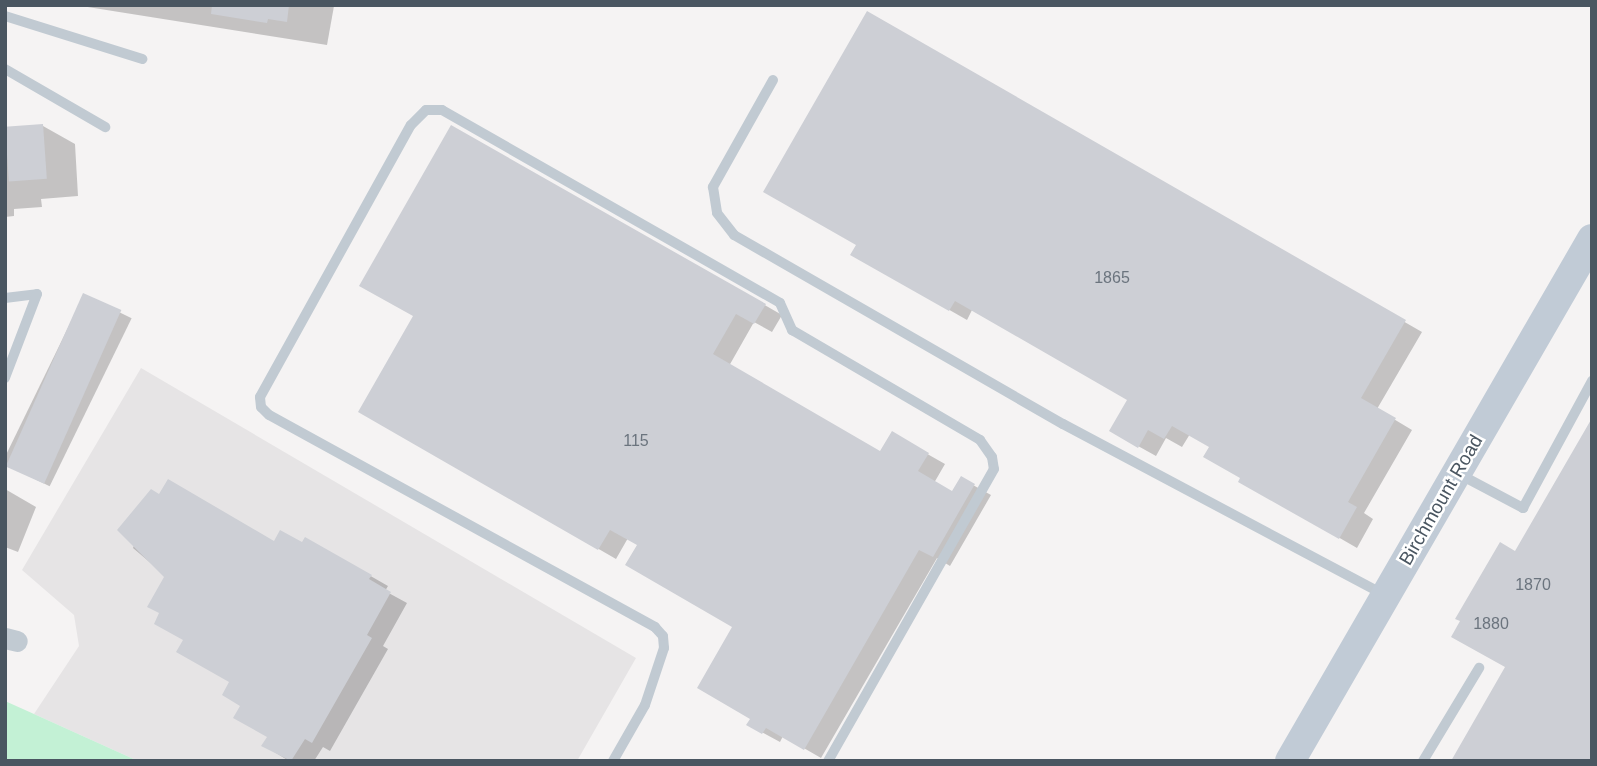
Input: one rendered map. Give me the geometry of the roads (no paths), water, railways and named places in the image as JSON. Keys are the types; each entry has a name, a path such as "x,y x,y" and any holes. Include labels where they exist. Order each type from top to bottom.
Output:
{"main road":[{"name":"Birchmount Road","path":"1290,761 1457,473 1583,274 1592,239"}],"lane":[{"path":"5,16 142,59"},
{"path":"5,69 105,127"},
{"path":"773,80 713,187 717,213 734,234 1063,424 1385,596"},
{"path":"613,761 645,705 664,648 663,636 655,628 269,415 261,407 260,397 404,137 426,110 442,110 780,303 792,330 980,440 992,457 994,469 828,761"},
{"path":"5,298 37,294 5,377"},
{"path":"1457,473 1522,508 1592,381"},
{"path":"1423,761 1479,668"}]}
